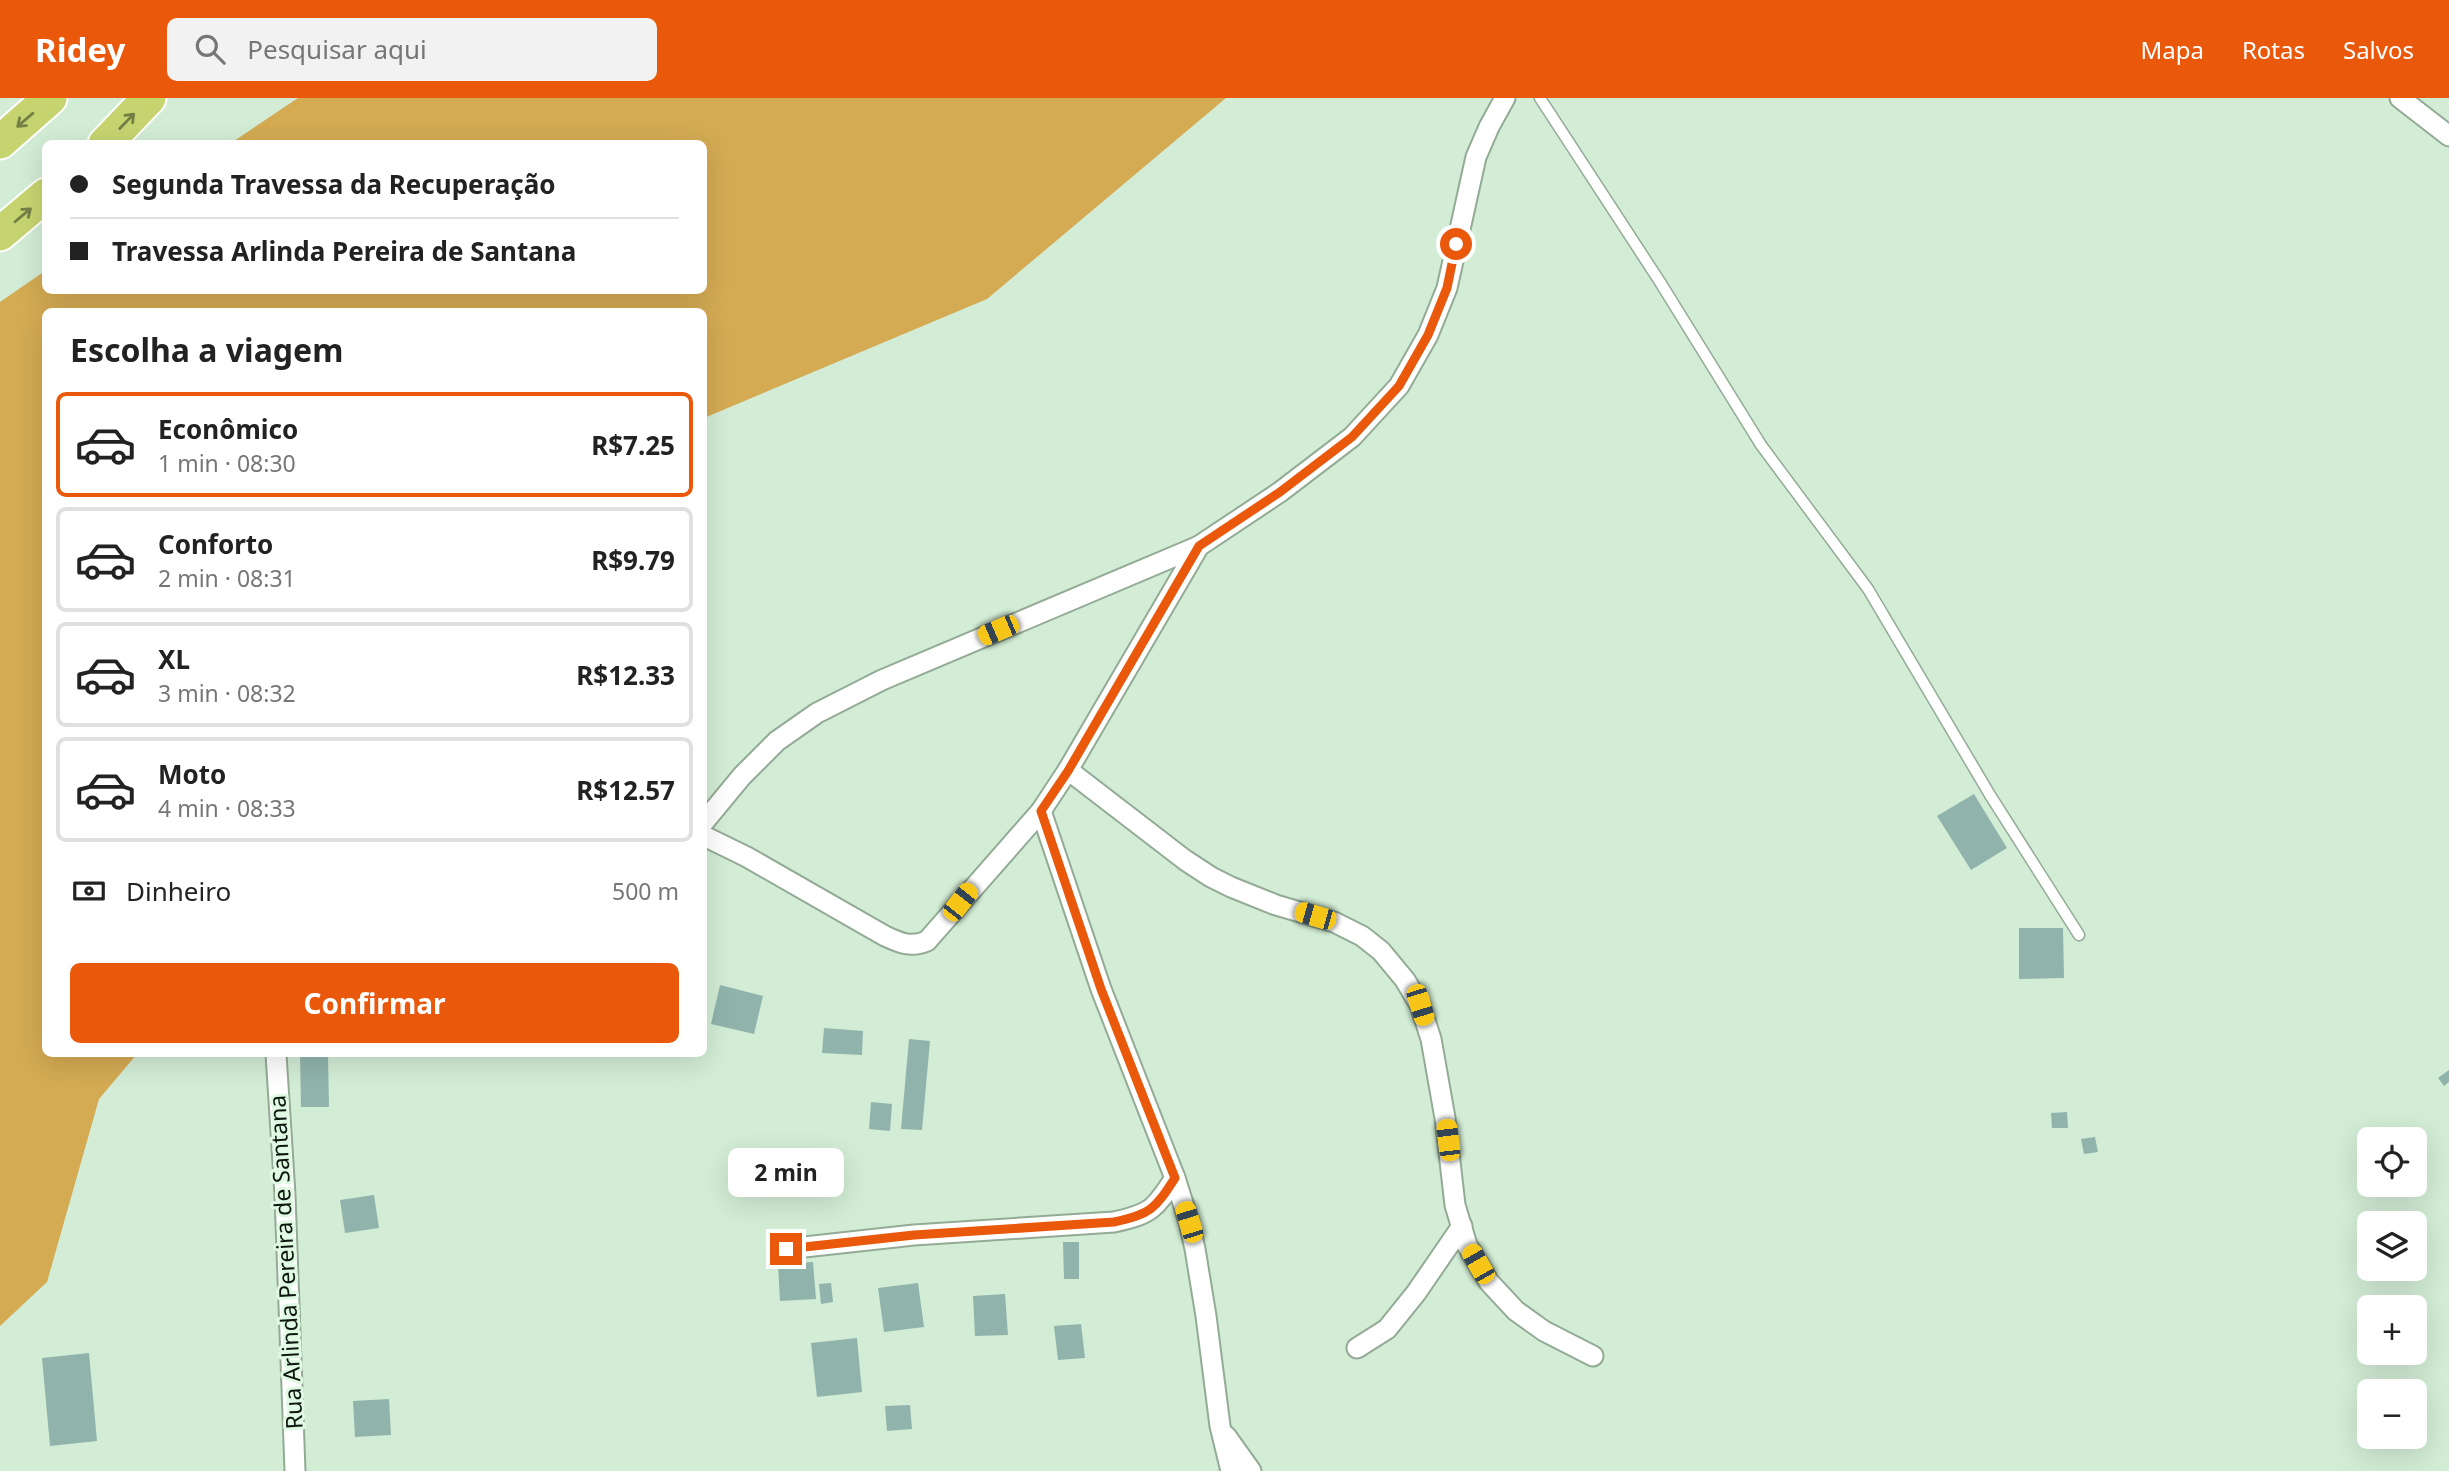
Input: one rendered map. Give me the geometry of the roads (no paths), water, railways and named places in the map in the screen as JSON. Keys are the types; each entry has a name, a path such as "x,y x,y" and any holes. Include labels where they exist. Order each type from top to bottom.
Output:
{"highway":[{"path":"0,142 50,98"},
{"path":"109,140 149,98"},
{"path":"0,234 42,198"}],"street":[{"path":"707,818 742,776 777,741 817,713 882,680 1199,546 1280,492 1352,437 1399,386 1428,335 1447,288 1476,157 1505,98"},
{"path":"2400,98 2449,136"},
{"path":"707,837 747,857 885,936 905,945 917,945 927,941 975,883 1041,811 1068,771 1199,546"},
{"path":"1068,771 1211,877 1276,905 1334,922 1363,936 1381,951 1405,980 1420,1005 1431,1039 1445,1118 1455,1205 1467,1245 1489,1282 1516,1311 1545,1331 1593,1356"},
{"path":"1041,811 1101,989 1175,1178 1195,1249 1220,1426 1231,1471"},
{"name":"Rua Arlinda Pereira de Santana","path":"276,1057 286,1209 295,1471"},
{"path":"786,1249 914,1235 1114,1222 1136,1217 1153,1209 1175,1178"},
{"path":"1357,1348 1387,1329 1416,1293 1462,1226"},
{"path":"1220,1426 1251,1471"}],"lane":[{"path":"1541,98 1761,445 1868,589 1990,794 2079,935"}]}
